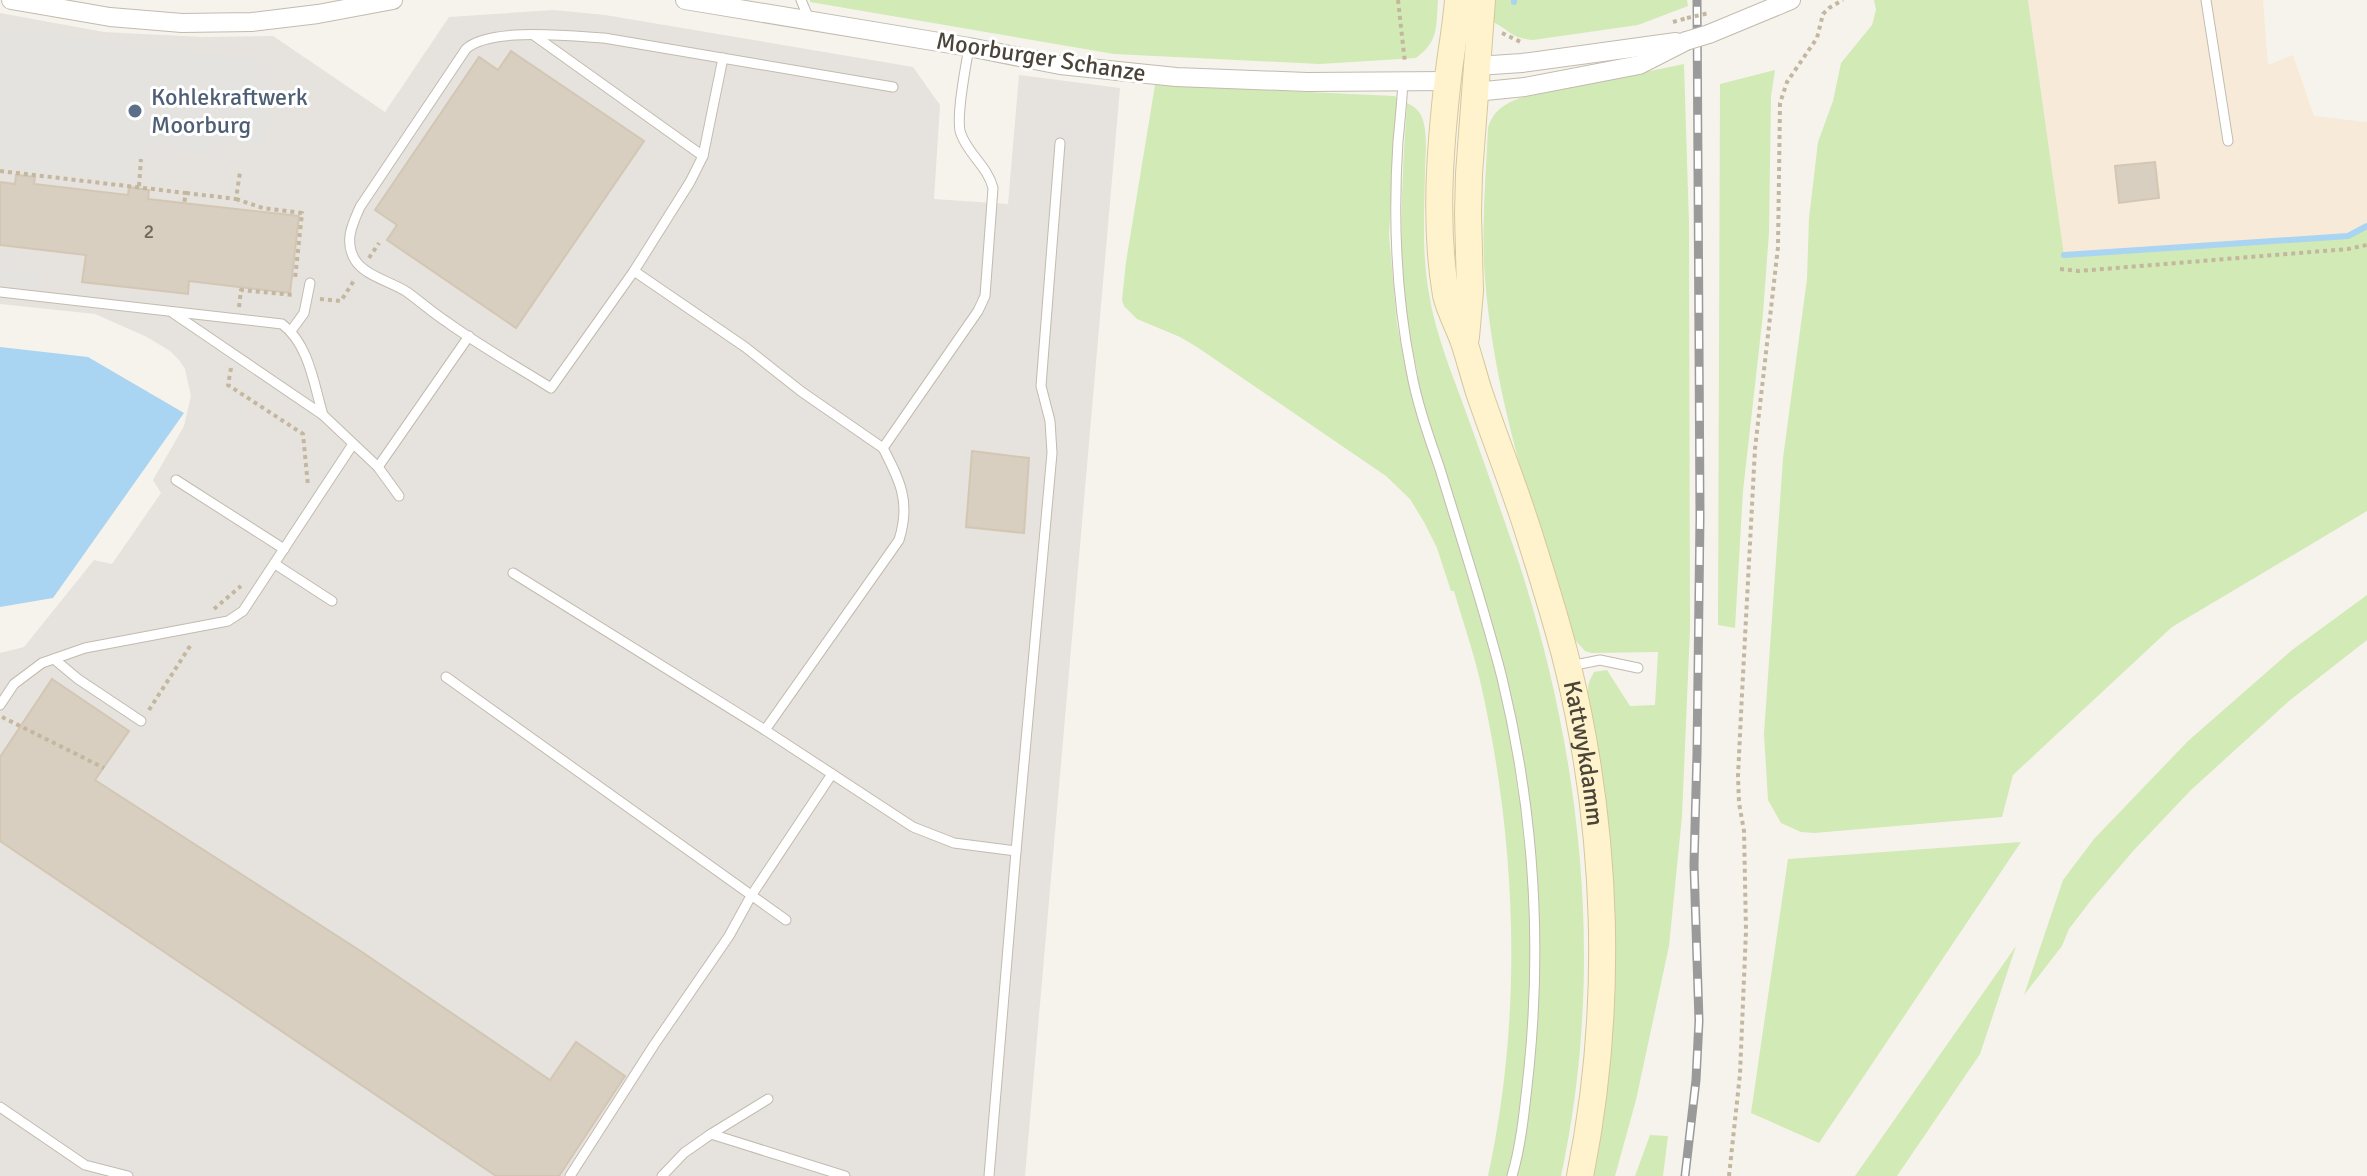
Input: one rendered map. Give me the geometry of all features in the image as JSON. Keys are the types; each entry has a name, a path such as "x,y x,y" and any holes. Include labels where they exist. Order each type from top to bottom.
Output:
{"main road":[{"name":"Kattwykdamm","path":"1458,0 1441,178 1441,252 1447,298 1528,531 1568,666 1593,805 1601,885 1602,939 1598,1046 1580,1176"},
{"name":"Kattwykdamm","path":"1465,345 1470,291 1468,213 1482,0"},
{"path":"1448,81 1461,89 1476,79"}],"street":[{"path":"11,0 110,17 182,23 252,22 393,0"},
{"name":"Moorburger Schanze","path":"685,0 1060,65 1176,77 1307,82 1448,81"},
{"path":"1476,79 1525,87 1639,65 1686,41 1791,0"},
{"path":"1476,79 1522,63 1686,41"}],"lane":[{"path":"801,0 809,21"},
{"path":"2206,0 2228,141"},
{"path":"723,58 703,156 690,182 634,271 551,388 356,261 349,241 350,228 360,207 466,49 478,40 500,36 604,38 723,58 893,87"},
{"path":"535,36 703,156"},
{"path":"883,448 978,311 985,296 993,188 991,179 967,145 959,127 969,47"},
{"path":"1403,81 1396,235 1400,302 1411,372 1502,677 1521,769 1532,857 1536,944 1533,1023 1526,1092 1512,1176"},
{"path":"989,1176 1052,453 1050,421 1041,386 1060,143"},
{"path":"634,271 883,448 900,481 905,522 899,540 765,730"},
{"path":"291,331 301,318 310,283"},
{"path":"0,292 282,324 297,337 323,415"},
{"path":"172,313 323,415 378,467 399,496"},
{"path":"378,467 469,336"},
{"path":"0,705 14,684 42,663 85,648 228,621 243,611 353,444"},
{"path":"176,480 284,549"},
{"path":"275,564 332,601"},
{"path":"513,573 765,730 913,827 954,843 1016,851"},
{"path":"54,659 141,721"},
{"path":"1568,666 1600,660 1638,668"},
{"path":"446,677 786,920"},
{"path":"570,1176 832,774"},
{"path":"662,1176 684,1153 768,1099"},
{"path":"0,1107 85,1165 128,1176"},
{"path":"711,1134 845,1176"}],"path":[{"path":"1398,0 1406,57 1403,81"},
{"path":"1729,1176 1740,1074 1746,931 1744,831 1738,776 1743,663 1755,449 1778,247 1780,103 1787,82 1817,38 1823,14 1843,0"},
{"path":"1671,22 1709,13"},
{"path":"1482,28 1499,30 1518,42 1530,44"},
{"path":"139,188 141,159"},
{"path":"0,171 236,199 263,208 302,213 293,295"},
{"path":"236,199 240,172"},
{"path":"41,185 42,175"},
{"path":"86,190 89,181"},
{"path":"108,193 110,183"},
{"path":"184,203 186,193"},
{"path":"238,318 241,290 341,301 379,243"},
{"path":"2060,269 2095,270 2367,245"},
{"path":"232,354 228,385 303,434 308,490"},
{"path":"141,721 216,607 244,583"},
{"path":"0,716 104,768"}],"shaded area":[{"path":"2028,0 2263,0 2268,65 2293,55 2314,116 2367,122 2367,226 2348,236 2064,255"},
{"name":"Kohlekraftwerk Moorburg","path":"554,10 605,15 913,67 940,105 934,199 1008,204 1019,75 1120,88 1025,1176 0,1176 0,653 24,647 94,560 112,564 161,493 153,480 184,426 191,396 185,369 179,360 147,337 95,314 0,304 0,13 104,32 203,37 273,36 385,112 449,17"},
{"name":"Kohlekraftwerk Moorburg","path":"0,30 261,60 258,78 273,80 265,147 222,141 219,154 154,147 130,167 127,182 3,167 4,153 0,152"},
{"path":"0,267 40,271 38,287 0,282"}],"green space":[{"path":"810,0 1438,0 1433,39 1416,58 1320,64 1114,54"},
{"path":"1490,0 1687,0 1688,6 1638,25 1533,40 1513,35 1490,21"},
{"path":"1874,0 2028,0 2064,255 2348,236 2367,226 2367,511 2172,627 2013,775 2002,817 1801,832 1781,823 1768,800 1764,734 1783,458 1807,279 1809,218 1818,142 1833,101 1841,63 1872,25 1876,10"},
{"path":"1684,64 1689,224 1690,629 1682,816 1669,946 1636,1100 1615,1176 1592,1176 1611,1039 1614,948 1606,810 1588,687 1594,672 1607,670 1630,706 1655,705 1658,652 1591,653 1572,637 1516,452 1495,359 1484,263 1488,128 1500,109 1520,98"},
{"path":"1775,70 1771,96 1769,232 1743,491 1735,628 1718,625 1720,84"},
{"path":"1155,85 1395,96 1389,235 1397,324 1407,375 1418,375 1403,274 1402,205 1407,103 1417,110 1423,120 1426,140 1424,249 1432,310 1445,356 1519,563 1541,638 1559,713 1572,790 1584,944 1582,1022 1574,1099 1561,1176 1488,1176 1507,1054 1511,992 1508,868 1493,745 1478,673 1454,591 1451,591 1437,548 1424,522 1410,499 1386,476 1197,347 1137,319 1124,306 1126,262"},
{"path":"2367,595 2367,640 2289,701 2191,790 2092,899 2069,929 2062,946 2024,995 2063,880 2094,839 2188,741 2292,650"},
{"path":"2021,842 1819,1143 1751,1113 1788,859"},
{"path":"2016,946 1980,1054 1897,1176 1855,1176"},
{"path":"1650,1135 1668,1136 1663,1176 1635,1176"}],"water":[{"path":"0,347 88,357 184,413 53,598 0,607"}],"building":[{"path":"511,51 644,141 516,328 387,240 397,225 375,210 479,57 498,70"},
{"path":"2155,162 2159,198 2119,203 2115,166"},
{"path":"16,175 35,177 34,184 128,195 129,187 149,190 148,199 299,216 290,293 189,281 188,294 82,282 86,255 0,245 0,182 15,184"},
{"path":"972,451 1029,458 1024,533 966,527"},
{"path":"52,679 129,731 95,780 359,950 550,1080 576,1042 625,1076 559,1176 496,1176 0,841 0,757"}],"waterway":[{"path":"2064,255 2348,236 2367,226"}],"railway":[{"path":"1685,1176 1699,1021 1694,865 1700,517 1697,0"}],"place":[{"name":"Kohlekraftwerk Moorburg","path":"135,111"}]}
